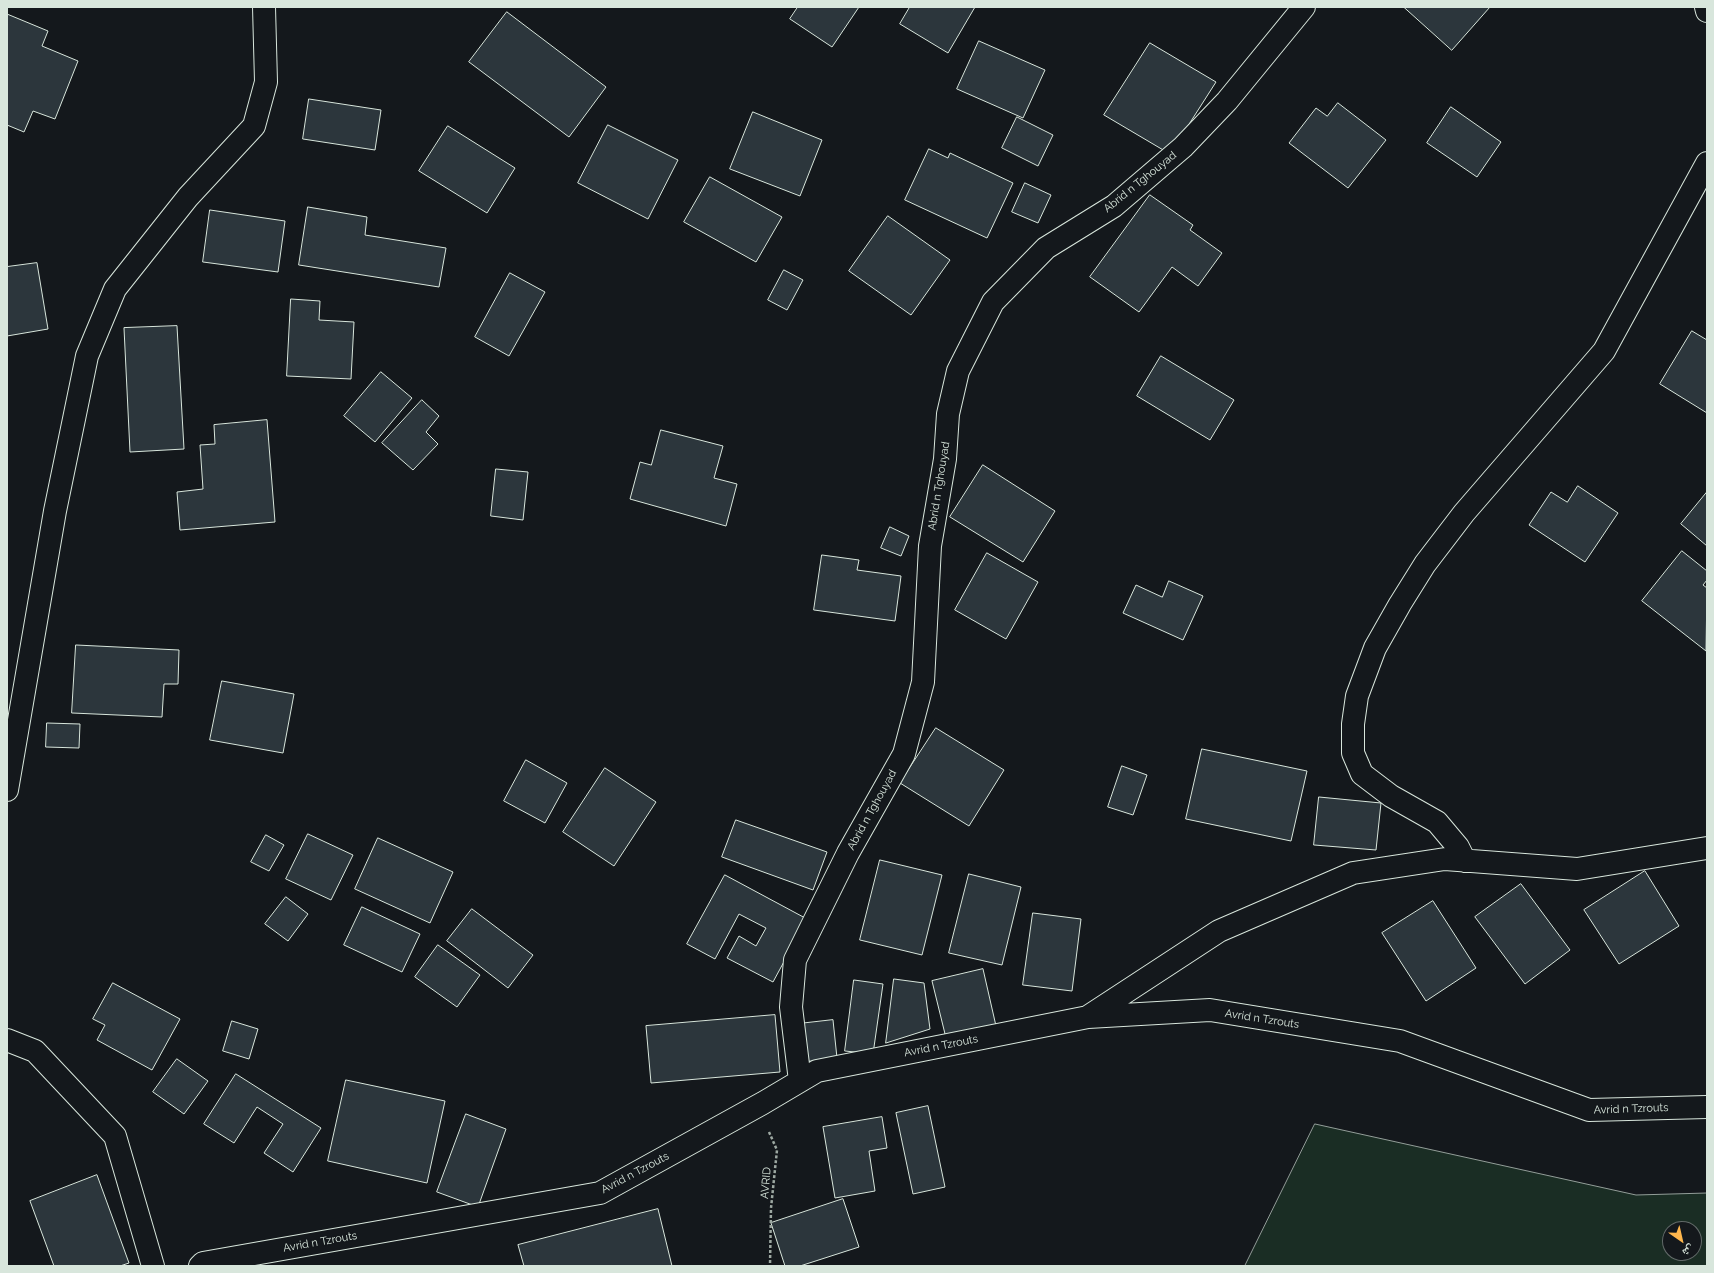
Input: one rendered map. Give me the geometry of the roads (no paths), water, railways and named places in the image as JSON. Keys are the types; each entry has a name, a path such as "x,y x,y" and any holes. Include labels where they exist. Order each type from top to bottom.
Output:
{"street":[{"path":"7,790 55,511 87,356 115,289 188,197 254,126 266,82 264,7"},
{"name":"Abrid n Tghouyad","path":"800,1080 791,1007 796,960 848,853 904,754 923,682 930,546 945,459 948,414 958,371 993,302 1046,248 1114,206 1183,147 1227,101 1304,7"},
{"path":"1706,7 1707,11"},
{"path":"1465,861 1458,847 1437,822 1391,796 1362,774 1353,753 1352,724 1357,696 1375,648 1425,564 1464,513 1604,351 1707,163"},
{"path":"1088,1017 1219,931 1353,873 1445,860 1577,869 1707,848"},
{"name":"Avrid n Tzrouts","path":"200,1266 203,1263 600,1193 763,1103 817,1070 1088,1017 1210,1010 1400,1041 1589,1110 1707,1107"},
{"path":"7,1040 34,1051 114,1136 153,1266"}]}
